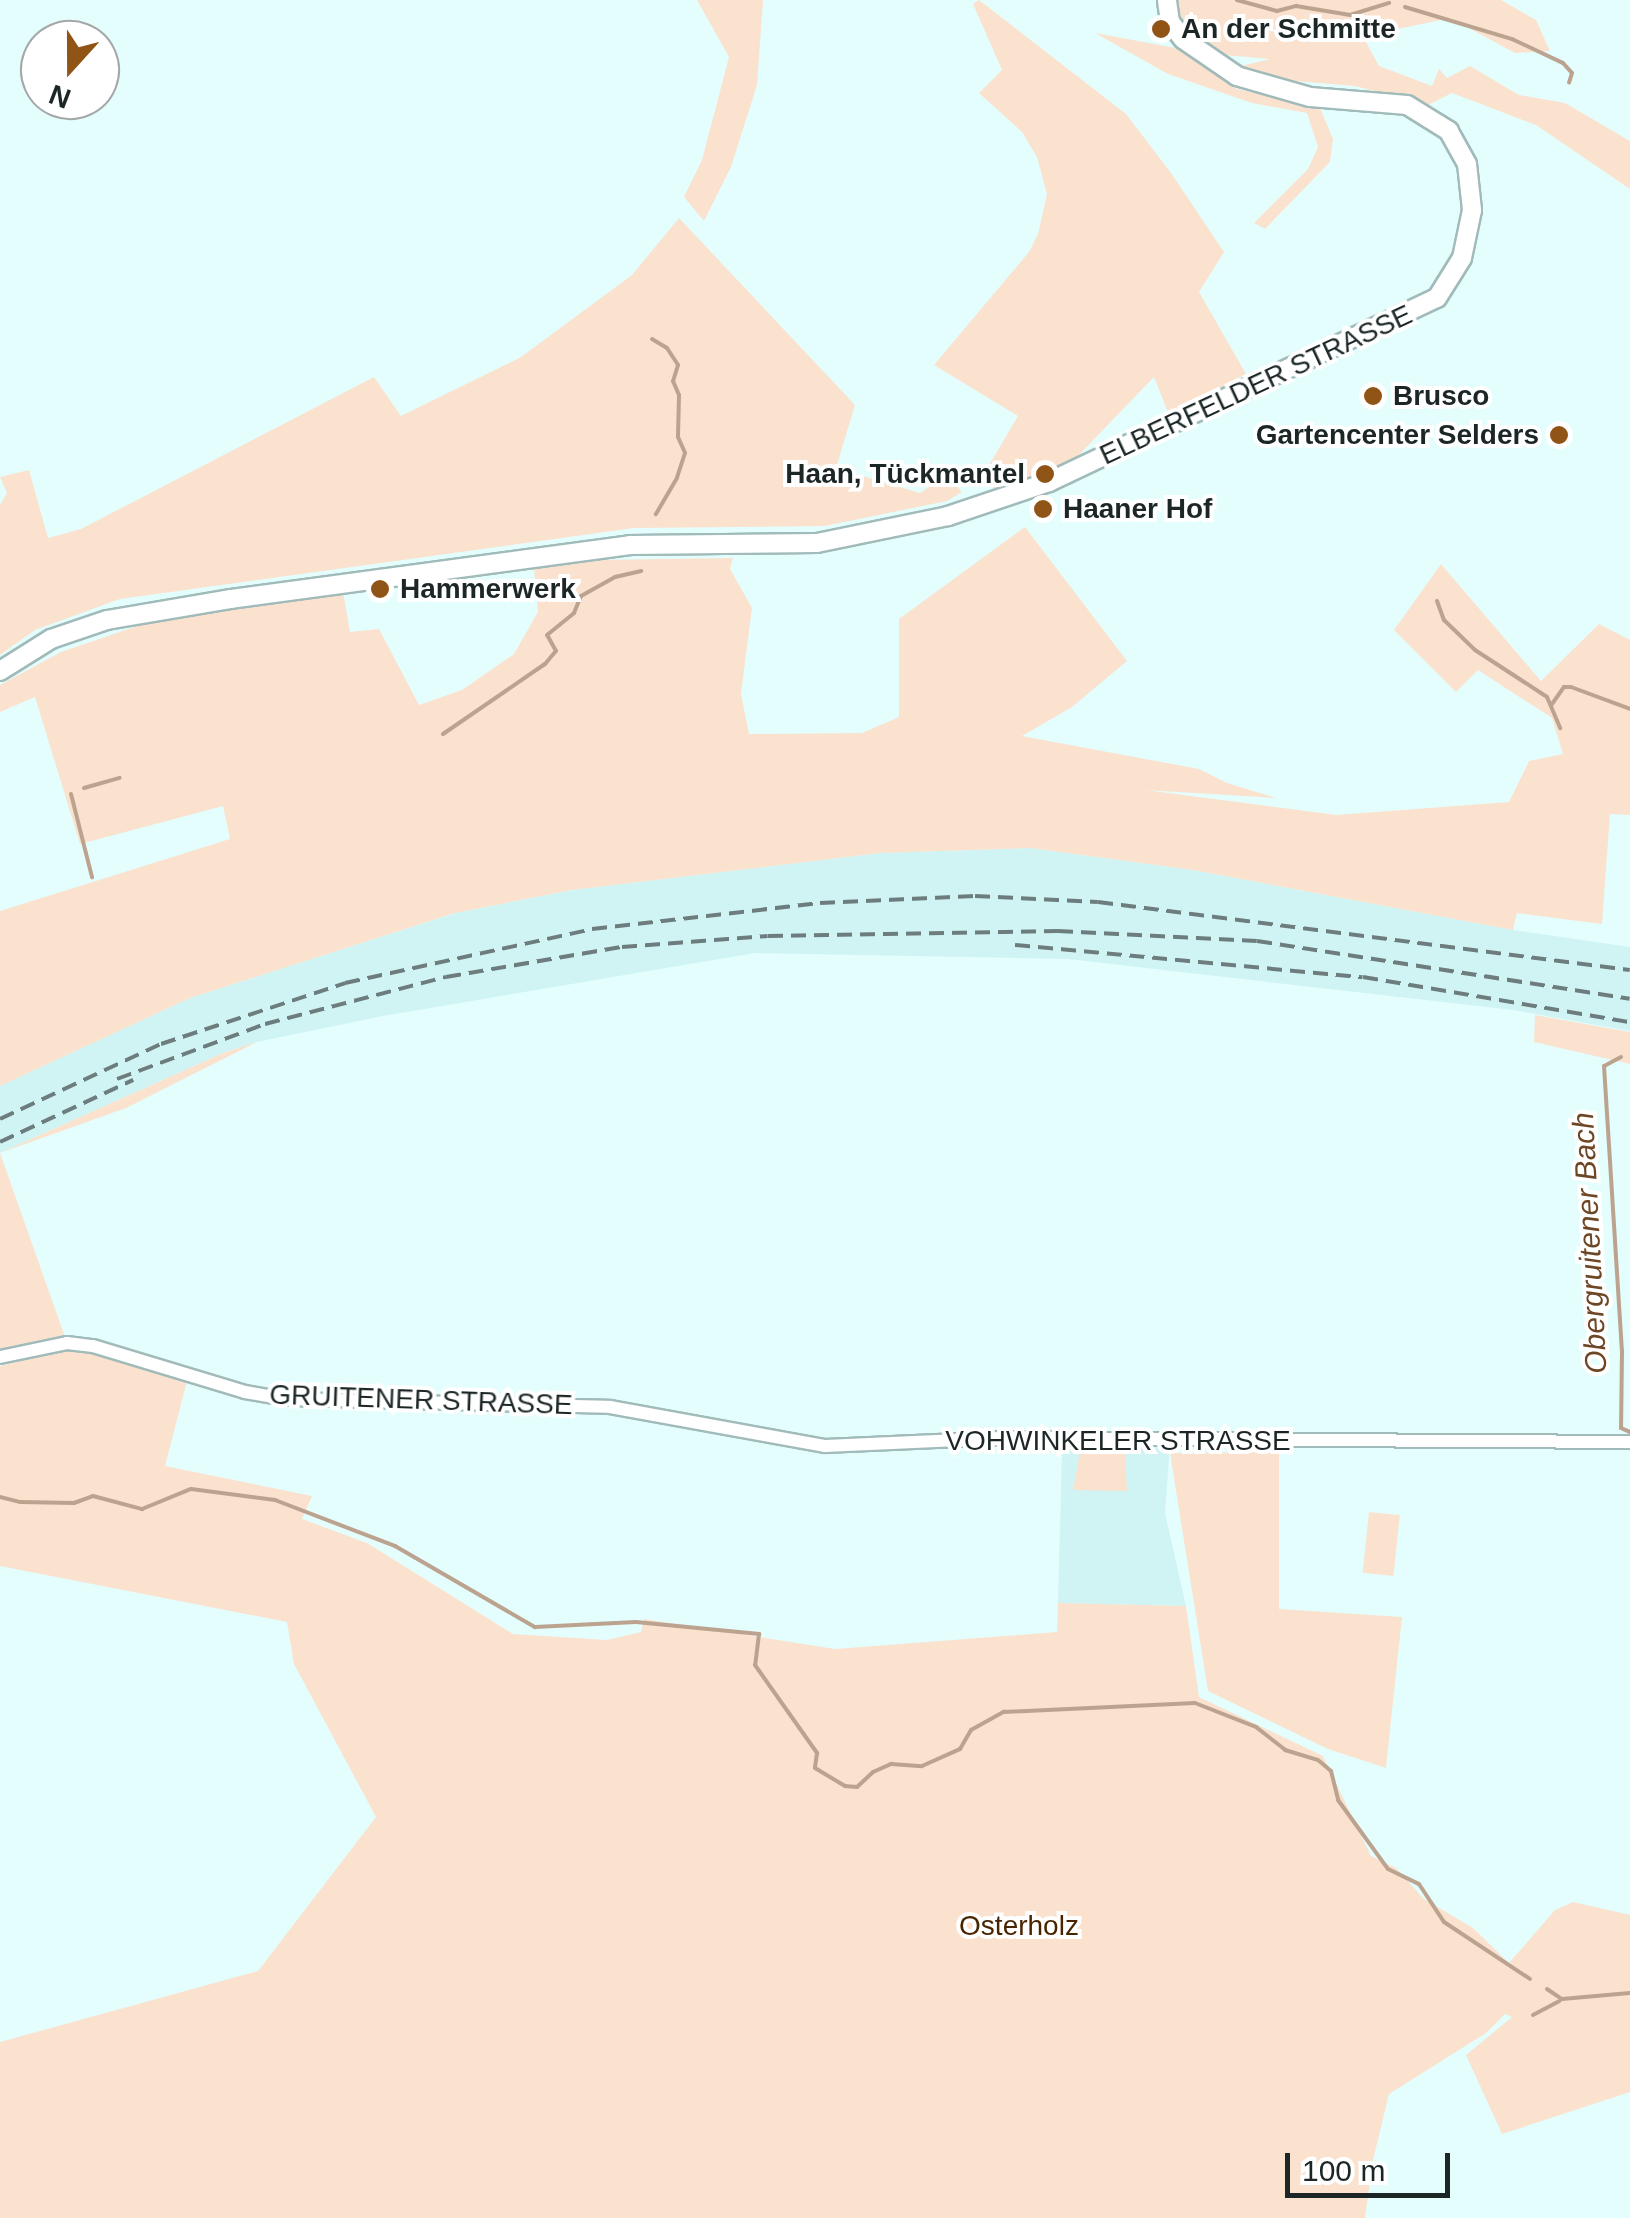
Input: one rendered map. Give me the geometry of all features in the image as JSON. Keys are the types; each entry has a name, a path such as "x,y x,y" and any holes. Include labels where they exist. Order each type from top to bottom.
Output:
{"main road":[{"name":"ELBERFELDER STRASSE","path":"0,670 51,639 107,620 231,599 630,545 817,542 986,506 1049,482 1425,305 1448,286 1470,232 1472,186 1459,144 1440,122 1407,105 1310,96 1237,76 1183,39 1170,22 1167,0"}],"street":[{"name":"GRUITENER STRASSE","path":"0,1357 67,1343 93,1346 284,1399 610,1407"},
{"name":"VOHWINKELER STRASSE","path":"610,1407 825,1446 998,1438 1630,1442"}],"shaded area":[{"path":"1030,848 1193,870 1513,930 1630,947 1630,1031 1513,1010 1068,959 755,953 383,1016 257,1042 223,1053 0,1153 0,1086 190,998 456,913 572,890 880,853"},
{"path":"1170,1444 1165,1513 1186,1606 1058,1603 1062,1449"}],"green space":[{"path":"697,0 763,0 757,85 731,167 704,221 684,197 702,160 729,57"},
{"path":"979,0 1126,114 1171,173 1224,252 1199,292 1246,374 1169,415 1154,377 1075,459 997,491 982,477 1018,416 934,365 1029,252 1038,234 1047,194 1037,157 1022,132 979,93 1002,70 973,4"},
{"path":"1178,0 1501,0 1536,20 1550,51 1515,53 1450,18 1393,30 1360,31 1379,66 1432,86 1439,69 1447,78 1470,66 1519,95 1565,103 1630,141 1630,189 1536,125 1452,93 1428,105 1355,86 1271,79 1233,68 1270,59 1224,55 1188,29 1176,7"},
{"path":"1095,33 1181,49 1237,89 1320,108 1333,139 1330,162 1265,229 1254,223 1308,169 1318,147 1307,113 1252,103 1168,74"},
{"path":"679,218 855,405 836,468 920,493 946,475 962,492 947,501 825,526 634,528 120,599 35,630 0,655 0,505 7,493 0,477 29,470 48,538 81,529 374,377 401,416 521,357 632,275"},
{"path":"1025,527 1127,661 1072,707 1022,736 1199,769 1227,783 1276,798 1145,790 1336,815 1509,802 1529,761 1563,754 1552,718 1478,670 1456,692 1394,630 1441,564 1541,681 1599,624 1630,640 1630,815 1610,814 1602,924 1517,913 1513,930 1193,870 1030,848 880,853 572,890 455,913 190,998 0,1086 0,911 230,839 223,806 80,844 35,697 0,712 0,685 61,652 149,622 343,592 350,632 379,629 419,705 462,690 514,654 538,612 534,569 593,560 733,558 730,569 752,608 741,694 749,734 862,733 899,717 899,619"},
{"path":"1535,1015 1630,1032 1630,1064 1534,1042"},
{"path":"257,1042 126,1108 0,1153 223,1053"},
{"path":"0,1153 65,1337 0,1352"},
{"name":"Osterholz","path":"65,1350 90,1351 187,1381 165,1466 312,1496 302,1519 367,1543 513,1634 607,1640 641,1632 644,1619 835,1649 1057,1632 1058,1603 1186,1606 1199,1697 1323,1756 1371,1856 1396,1868 1424,1899 1473,1928 1509,1963 1555,1910 1573,1902 1630,1915 1630,2092 1502,2134 1466,2055 1512,2017 1505,2014 1486,2033 1389,2094 1373,2160 1365,2218 0,2218 0,2042 258,1971 376,1817 294,1664 287,1622 0,1566 0,1366"},
{"path":"1116,1445 1125,1452 1127,1491 1073,1490 1081,1447"},
{"path":"1279,1452 1279,1609 1402,1617 1386,1768 1328,1749 1208,1691 1170,1453"},
{"path":"1369,1512 1400,1515 1393,1576 1363,1573"}],"waterway":[{"path":"1237,0 1277,11 1296,6 1350,15 1389,3"},
{"path":"1405,7 1512,39 1563,63 1572,73 1569,83"},
{"path":"652,339 667,348 678,365 673,381 679,395 678,437 685,453 677,478 656,514"},
{"path":"443,734 545,664 556,651 547,635 574,613 581,596 615,577 641,571"},
{"name":"Obergruitener Bach","path":"1437,601 1444,620 1475,650 1547,697 1560,728"},
{"path":"1552,704 1564,687 1571,687 1630,709"},
{"path":"84,788 120,778"},
{"path":"71,794 92,877"},
{"name":"Obergruitener Bach","path":"1621,1057 1604,1066 1622,1351 1621,1428 1630,1432"},
{"path":"0,1497 20,1502 74,1503 93,1496 142,1509 191,1489 275,1500 395,1546 535,1627 636,1622 759,1634 755,1665 817,1753 815,1768 845,1786 857,1787 873,1772 891,1764 922,1766 960,1749 971,1730 1004,1712 1195,1703 1256,1727 1285,1750 1318,1760 1331,1771 1338,1800 1388,1869 1419,1884 1444,1922 1530,1979"},
{"path":"1547,1989 1562,1999 1630,1993"},
{"path":"1533,2015 1559,2001"}],"railway":[{"path":"0,1119 161,1044 345,983 592,929 820,903 975,896 1098,902 1630,970"},
{"path":"117,1079 265,1024 446,977 622,947 768,936 1058,931 1257,941 1630,999"},
{"path":"1015,945 1363,977 1630,1022"},
{"path":"0,1142 133,1080"}],"place":[{"name":"An der Schmitte","path":"1161,29"},
{"name":"Brusco","path":"1373,396"},
{"name":"Gartencenter Selders","path":"1559,435"},
{"name":"Haan, Tückmantel","path":"1045,474"},
{"name":"Haaner Hof","path":"1043,509"},
{"name":"Hammerwerk","path":"380,589"}]}
